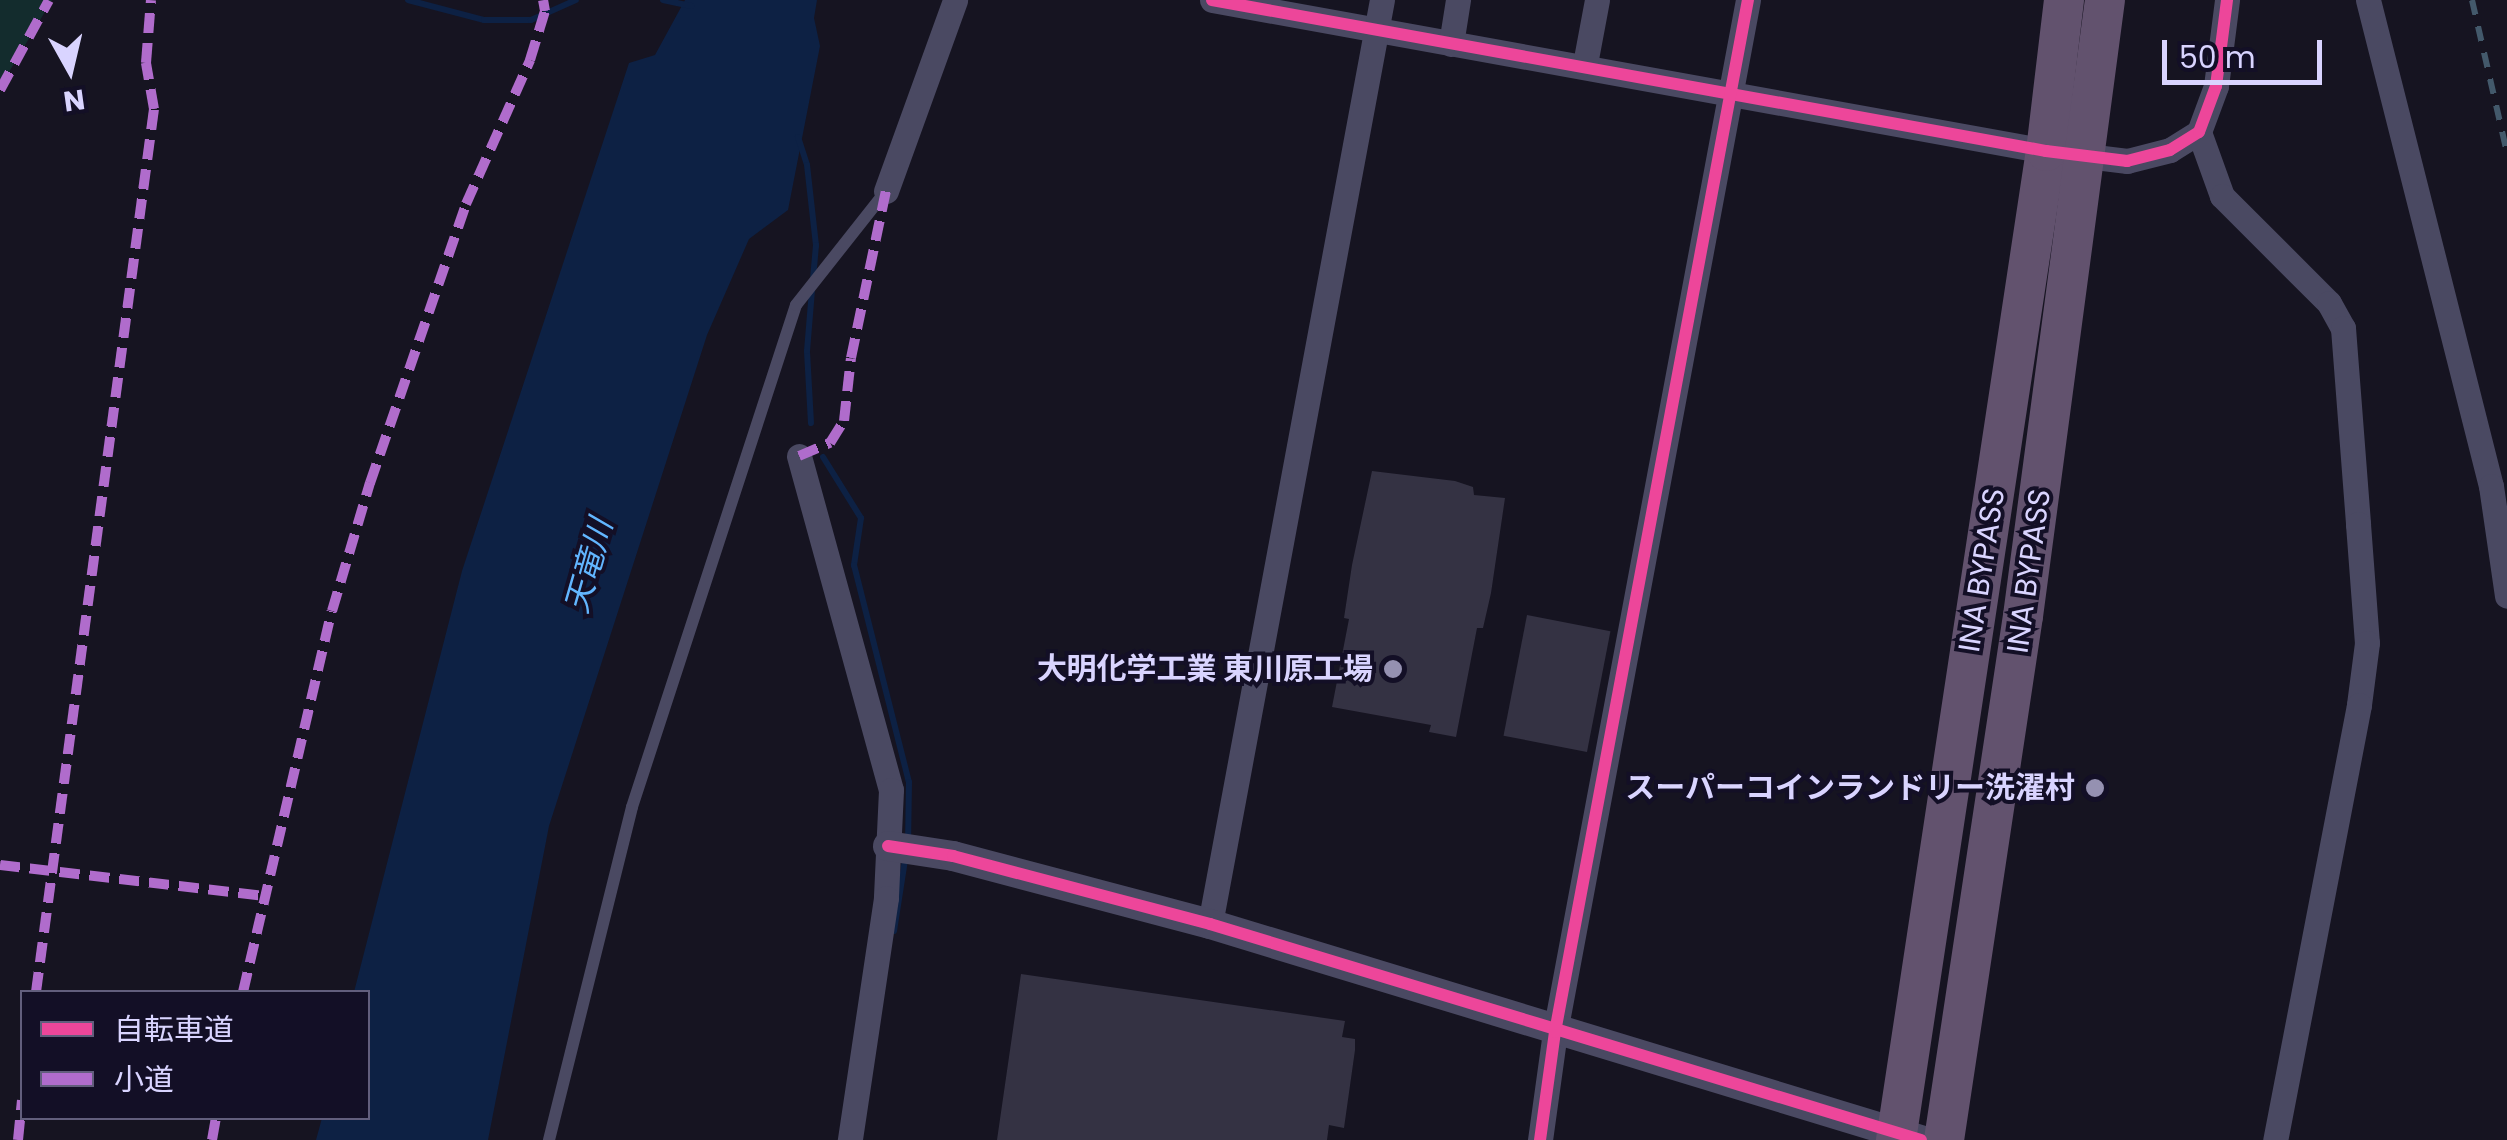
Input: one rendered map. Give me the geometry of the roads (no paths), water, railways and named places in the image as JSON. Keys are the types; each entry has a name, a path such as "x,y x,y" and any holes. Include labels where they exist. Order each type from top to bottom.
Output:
{"highway":[{"name":"INA BYPASS","path":"1944,1140 2023,616 2064,153 2064,0"},
{"name":"INA BYPASS","path":"1904,1138 2064,153 2104,0"}],"street":[{"path":"886,191 954,0"},
{"path":"1212,0 2064,153 2146,158 2199,132"},
{"path":"1210,924 1382,0"},
{"path":"1451,44 1458,0"},
{"path":"1584,64 1597,0"},
{"path":"1540,1140 1554,1032 1748,0"},
{"path":"2227,0 2216,86 2199,132 2222,196 2329,303 2343,328 2367,643 2360,704 2275,1140"},
{"path":"2368,0 2491,486 2507,596"},
{"path":"800,456 891,790 901,848 886,898 850,1140"},
{"path":"901,848 1210,924 1904,1138"}],"lane":[{"path":"549,1140 632,806 800,300 886,191"}],"water":[{"name":"天竜川","path":"685,0 817,0 814,18 820,46 788,210 749,239 707,335 549,826 488,1140 316,1140 321,1120 370,1120 370,990 355,990 462,571 629,63 655,55"}],"waterway":[{"path":"408,0 484,20 531,20 576,0"},
{"path":"663,0 691,6"},
{"path":"798,137 807,165 816,245 813,278"},
{"path":"811,423 807,351 812,290"},
{"path":"823,457 861,518 854,565 909,782 908,843"},
{"path":"894,931 905,860"}],"railway":[{"path":"2472,0 2507,153"}],"place":[{"name":"大明化学工業 東川原工場","path":"1393,669"},
{"name":"スーパーコインランドリー洗濯村","path":"2095,788"}]}
